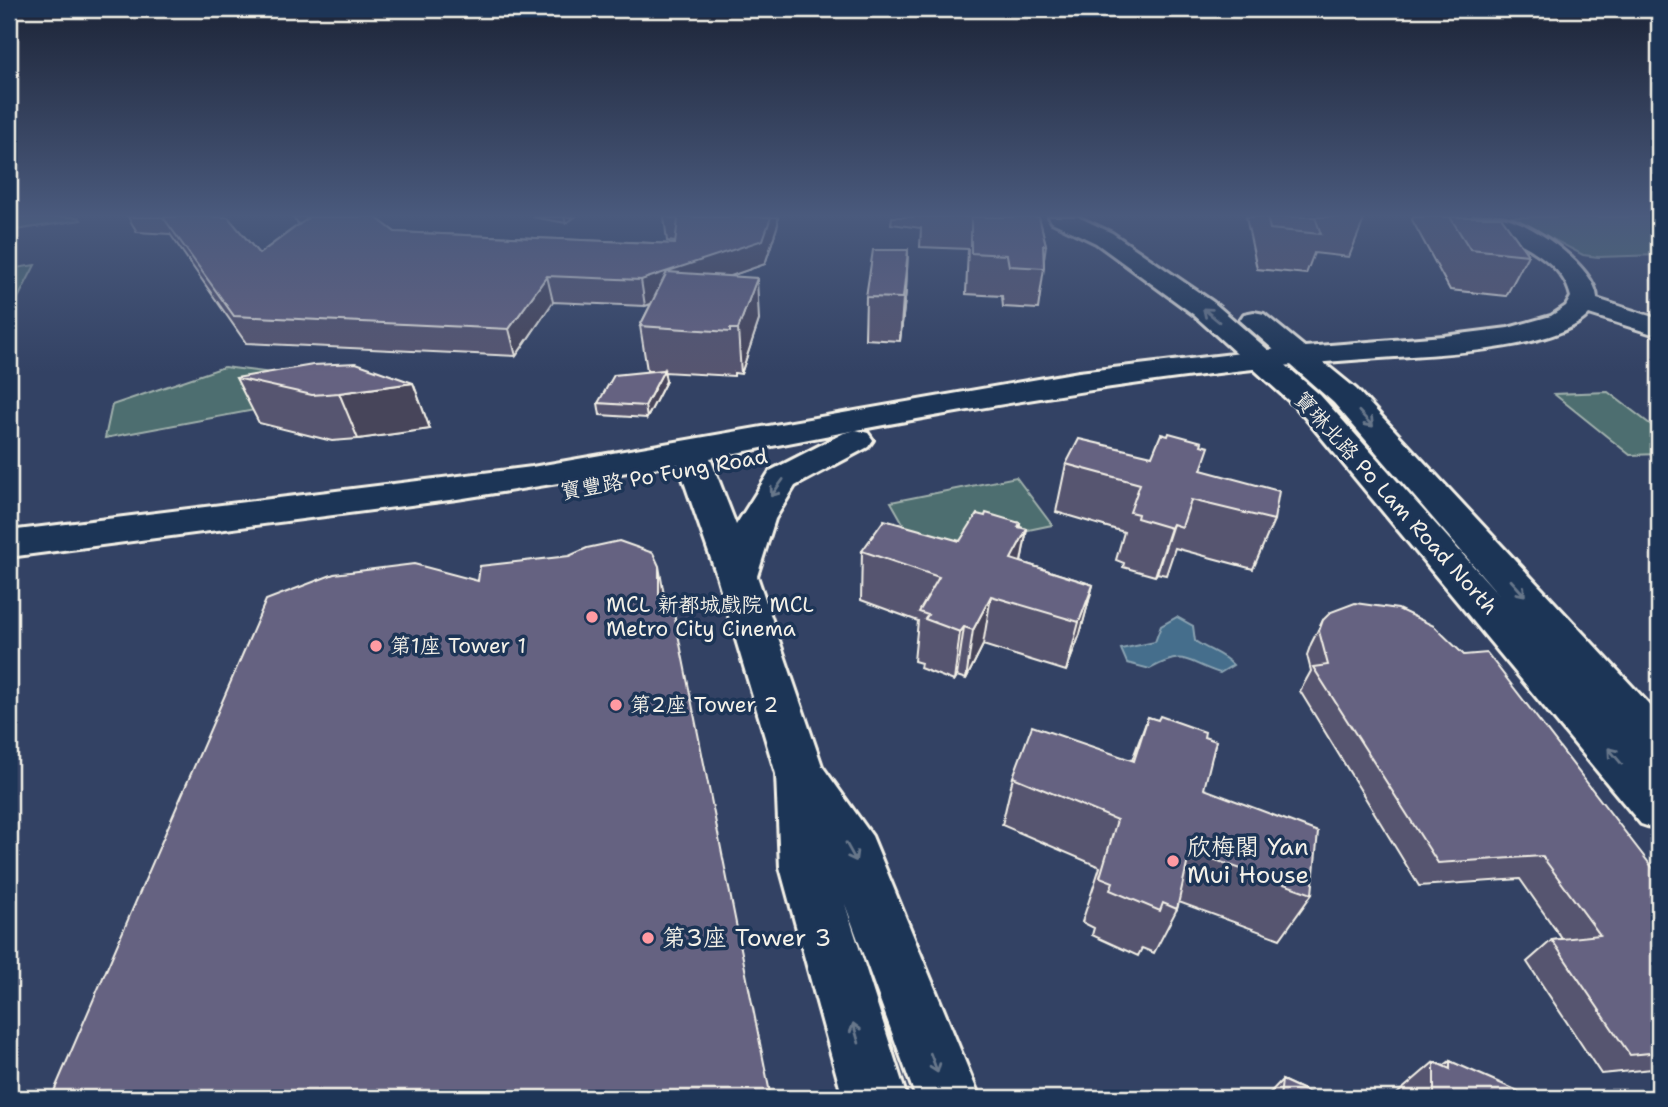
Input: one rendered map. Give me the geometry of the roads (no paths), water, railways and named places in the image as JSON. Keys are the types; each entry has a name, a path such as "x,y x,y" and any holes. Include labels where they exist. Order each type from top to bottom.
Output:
{"street":[{"name":"寶琳北路 Po Lam Road North","path":"1148,269 1290,365 1345,396 1659,747"},
{"name":"寶琳北路 Po Lam Road North","path":"1184,269 1230,301 1290,365 1320,412 1659,808"},
{"path":"1569,269 1578,279 1583,303"},
{"path":"1290,365 1375,361 1405,350 1543,330 1568,317 1583,303"},
{"path":"1583,303 1659,328"},
{"name":"寶豐路 Po Fung Road","path":"9,544 856,440 1063,399 1290,365"},
{"name":"寶豐路 Po Fung Road","path":"9,567 432,512 1026,389 1290,365"},
{"path":"737,576 757,519 782,479 856,440"},
{"path":"693,460 737,576 800,774 807,867 875,1098"},
{"path":"800,774 853,853 947,1098"}],"water":[{"path":"1177,617 1193,626 1195,641 1233,665 1220,673 1185,659 1171,660 1150,669 1127,663 1121,649 1155,642 1161,626"}],"place":[{"name":"MCL 新都城戲院 MCL Metro City Cinema","path":"592,617"},
{"name":"第1座 Tower 1","path":"376,646"},
{"name":"第2座 Tower 2","path":"616,705"},
{"name":"欣梅閣 Yan Mui House","path":"1173,861"},
{"name":"第3座 Tower 3","path":"648,938"}]}
